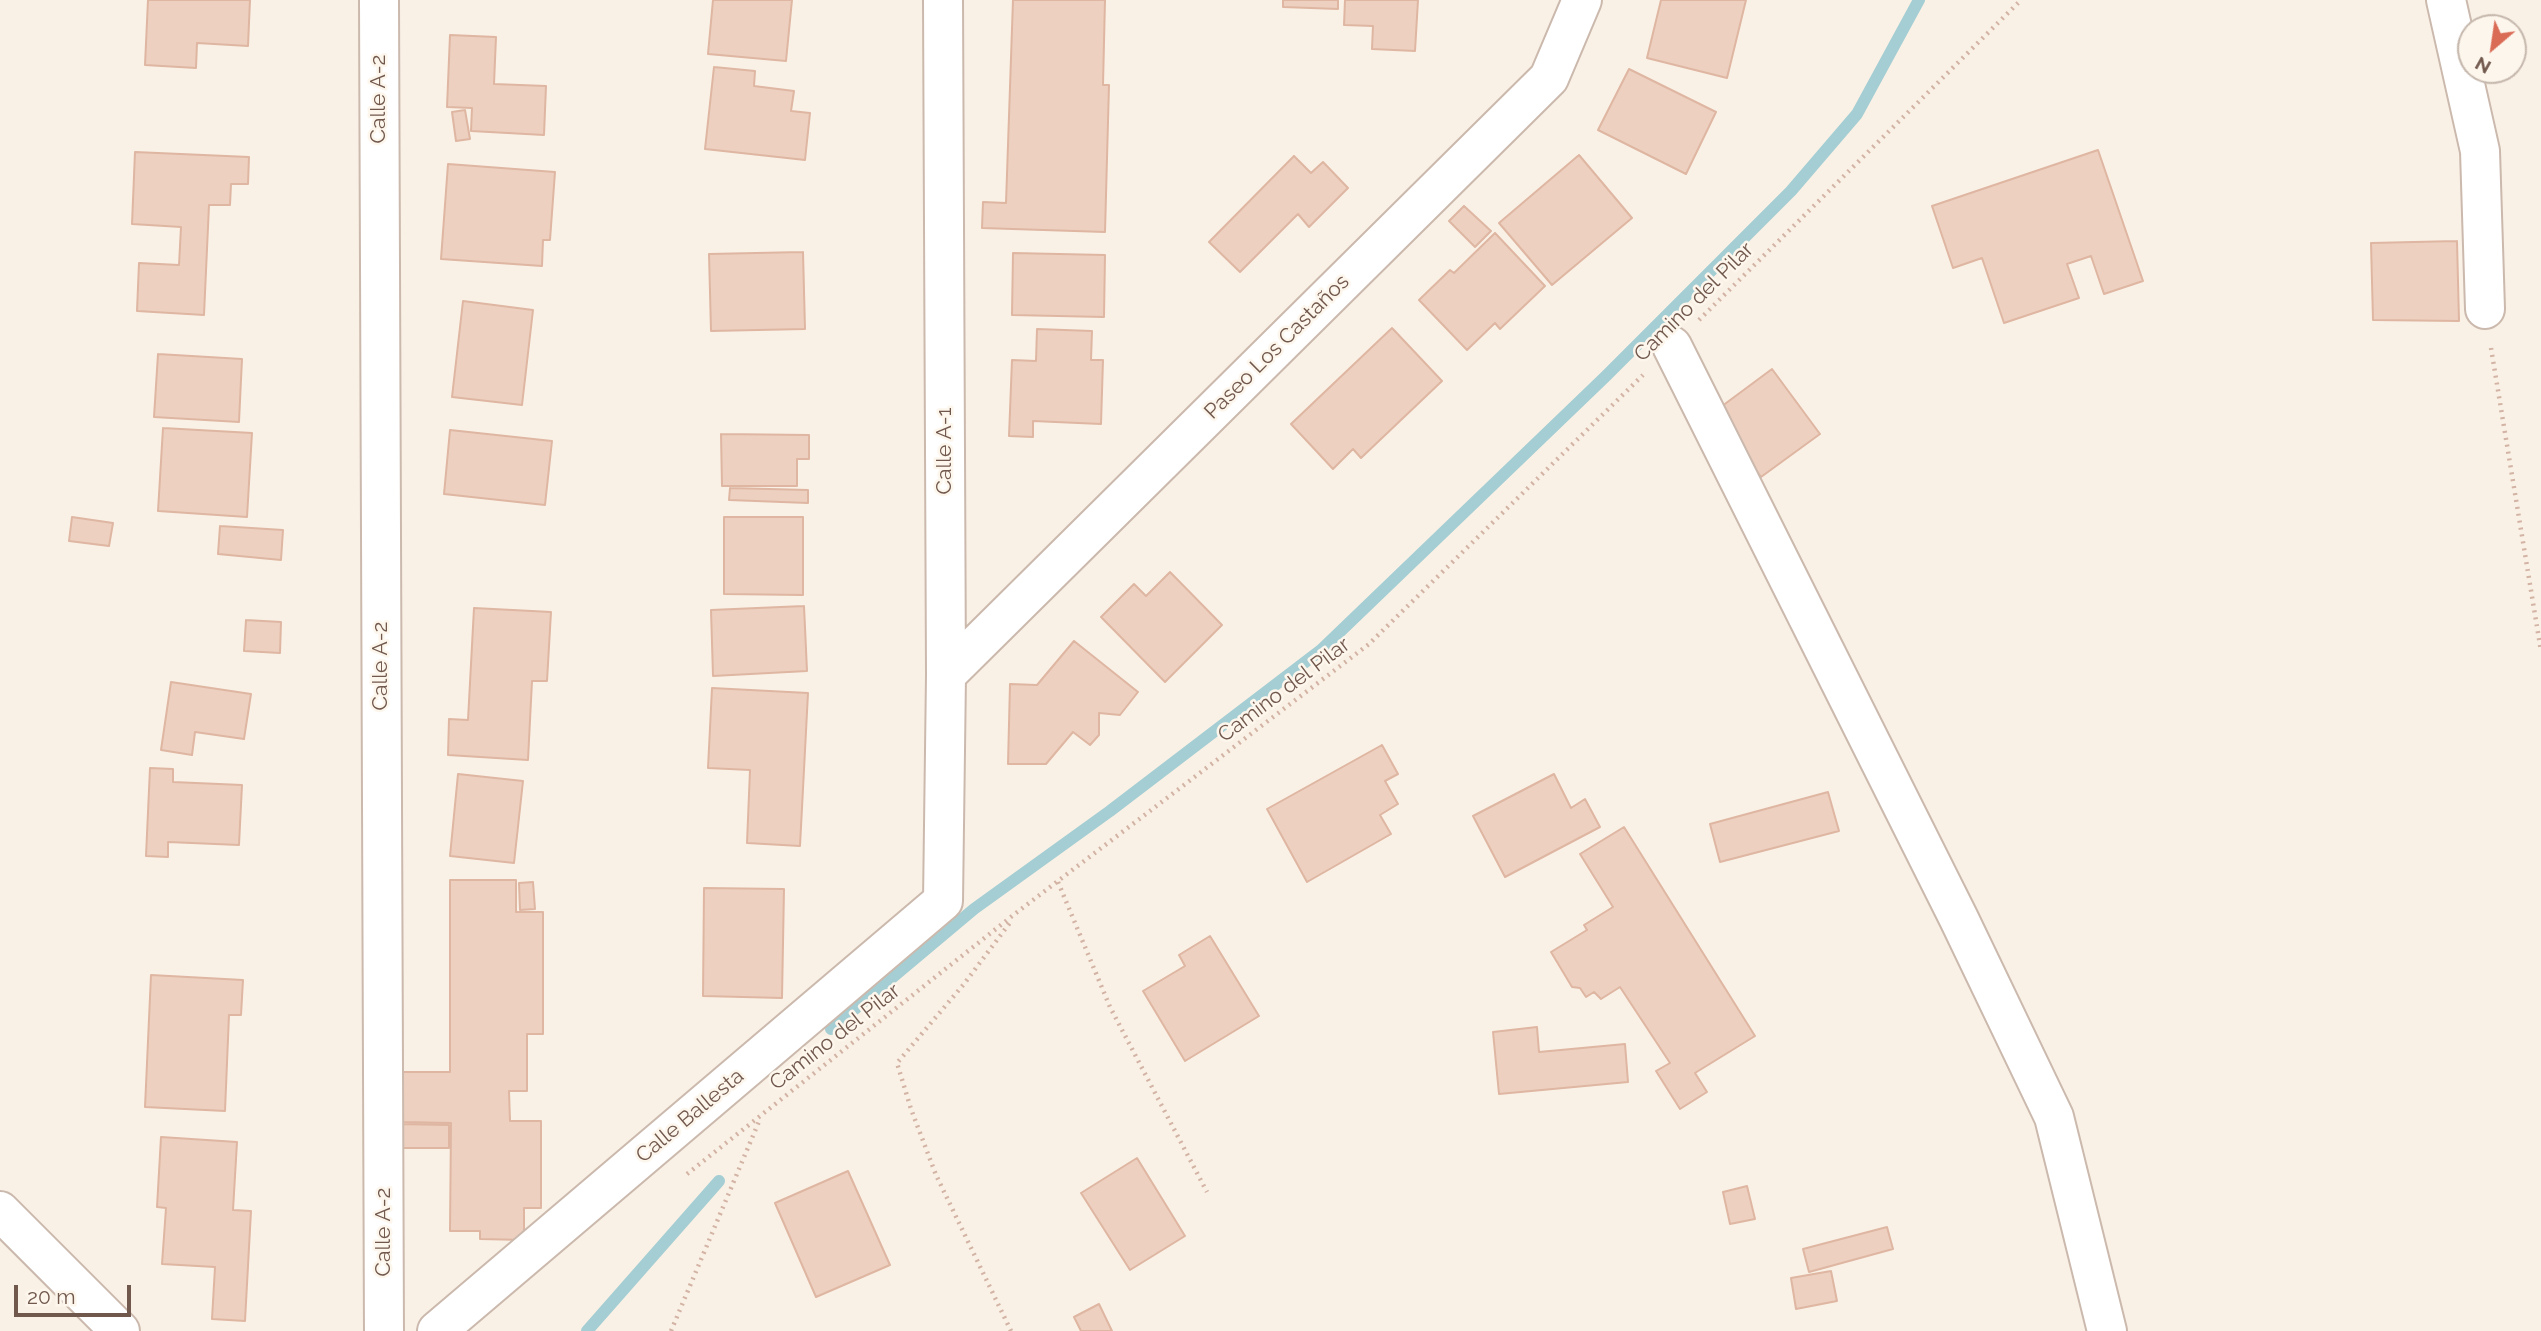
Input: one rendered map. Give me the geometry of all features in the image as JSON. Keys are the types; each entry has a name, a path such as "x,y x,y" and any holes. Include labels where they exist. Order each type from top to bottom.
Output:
{"street":[{"name":"Calle A-2","path":"379,0 384,1331"},
{"name":"Calle A-1","path":"943,0 946,675 943,901"},
{"name":"Paseo Los Castaños","path":"946,675 1549,78 1582,0"},
{"path":"2446,0 2480,151 2485,309"},
{"path":"1672,346 1959,919 2054,1117 2107,1331"},
{"name":"Calle Ballesta","path":"437,1331 943,901"},
{"path":"0,1211 120,1331"}],"path":[{"name":"Camino del Pilar","path":"677,1182 1016,914 1369,645 2021,0"},
{"path":"2485,309 2541,651"},
{"path":"1058,882 1110,1007 1207,1192"},
{"path":"1011,1331 936,1175 897,1063 964,984 1016,914"},
{"path":"671,1331 761,1116"}],"building":[{"path":"148,0 250,0 248,46 197,43 196,68 145,65"},
{"path":"713,0 792,0 786,61 708,54"},
{"path":"1013,0 1105,0 1103,85 1109,85 1105,232 982,228 983,202 1006,203"},
{"path":"1283,0 1338,0 1338,9 1283,7"},
{"path":"1345,0 1418,0 1415,51 1372,49 1373,26 1344,25"},
{"path":"1661,0 1746,0 1727,78 1647,58"},
{"path":"450,35 496,37 494,84 546,86 544,135 471,131 472,108 447,107"},
{"path":"714,67 755,71 754,86 794,91 791,111 810,113 805,160 705,149"},
{"path":"1629,69 1716,112 1686,174 1598,130"},
{"path":"465,110 470,139 456,141 452,112"},
{"path":"2098,150 2143,281 2104,294 2091,256 2067,264 2079,298 2004,323 1982,258 1953,268 1932,206"},
{"path":"135,152 249,157 248,184 231,184 230,205 209,205 204,315 137,311 139,263 179,265 181,227 132,224"},
{"path":"1579,155 1632,218 1552,285 1499,223"},
{"path":"1294,156 1311,173 1323,162 1348,188 1309,227 1298,214 1240,272 1209,242"},
{"path":"448,164 555,172 550,240 543,240 542,266 441,259"},
{"path":"1464,206 1491,231 1475,247 1449,221"},
{"path":"1495,233 1545,286 1500,329 1495,323 1467,350 1419,300 1450,270 1454,273"},
{"path":"2457,241 2459,321 2373,320 2371,243"},
{"path":"803,252 805,329 711,331 709,254"},
{"path":"1013,253 1105,255 1104,317 1012,315"},
{"path":"463,301 533,310 522,405 452,397"},
{"path":"1392,328 1442,381 1361,458 1353,449 1333,469 1291,424"},
{"path":"1037,329 1092,331 1091,360 1103,360 1101,424 1033,421 1033,437 1009,436 1012,360 1036,361"},
{"path":"158,354 242,359 239,422 154,417"},
{"path":"1772,369 1820,434 1761,477 1714,412"},
{"path":"163,428 252,433 247,517 158,511"},
{"path":"450,430 552,441 545,505 444,494"},
{"path":"721,434 809,435 809,459 797,459 797,486 722,486"},
{"path":"730,488 808,490 808,503 729,500"},
{"path":"72,517 113,523 109,546 69,541"},
{"path":"724,517 803,517 803,595 724,594"},
{"path":"220,526 283,530 281,560 218,554"},
{"path":"1170,572 1222,625 1165,682 1101,617 1134,584 1146,596"},
{"path":"804,606 807,671 713,676 711,610"},
{"path":"474,608 551,612 547,681 532,681 528,760 448,755 449,719 468,720"},
{"path":"246,620 281,622 280,653 244,651"},
{"path":"1074,641 1138,692 1120,715 1099,713 1099,735 1090,745 1073,732 1046,764 1008,764 1010,684 1037,685"},
{"path":"171,682 251,694 244,739 195,732 192,755 161,750"},
{"path":"712,688 808,693 800,846 747,843 750,770 708,768"},
{"path":"1382,745 1398,774 1385,781 1398,804 1380,815 1391,834 1307,882 1267,809"},
{"path":"150,768 173,769 173,782 242,785 239,845 168,842 168,857 146,856"},
{"path":"458,774 523,781 514,863 450,856"},
{"path":"1554,774 1571,808 1585,799 1600,827 1505,877 1473,816"},
{"path":"1828,792 1839,831 1720,862 1710,824"},
{"path":"1624,827 1755,1036 1695,1073 1707,1092 1680,1109 1656,1071 1670,1063 1620,987 1601,999 1594,992 1586,997 1580,988 1572,987 1551,952 1587,930 1584,925 1613,907 1580,854"},
{"path":"450,880 516,880 516,912 543,912 543,1034 527,1034 527,1091 509,1091 510,1121 541,1121 541,1208 524,1208 524,1240 480,1239 480,1231 450,1231 451,1123 402,1122 402,1072 450,1072"},
{"path":"533,882 535,909 520,910 519,883"},
{"path":"704,888 784,889 782,998 703,996"},
{"path":"1210,936 1259,1016 1185,1061 1143,991 1185,966 1179,955"},
{"path":"151,975 243,980 241,1015 229,1015 225,1111 145,1107"},
{"path":"1537,1027 1539,1052 1625,1044 1628,1082 1499,1094 1493,1032"},
{"path":"397,1124 449,1125 449,1148 396,1148"},
{"path":"161,1137 237,1142 233,1210 251,1211 245,1321 212,1319 215,1267 162,1264 166,1208 157,1207"},
{"path":"1137,1158 1185,1236 1130,1270 1081,1193"},
{"path":"848,1171 890,1265 816,1297 775,1203"},
{"path":"1747,1186 1755,1219 1730,1224 1723,1192"},
{"path":"1887,1227 1893,1249 1809,1272 1803,1249"},
{"path":"1831,1271 1837,1301 1796,1309 1791,1278"},
{"path":"1099,1304 1112,1331 1081,1331 1074,1317"}],"waterway":[{"path":"831,1029 974,909 1110,811 1321,650 1606,376 1791,191 1857,114 1919,0"},
{"path":"587,1331 719,1181"}]}
